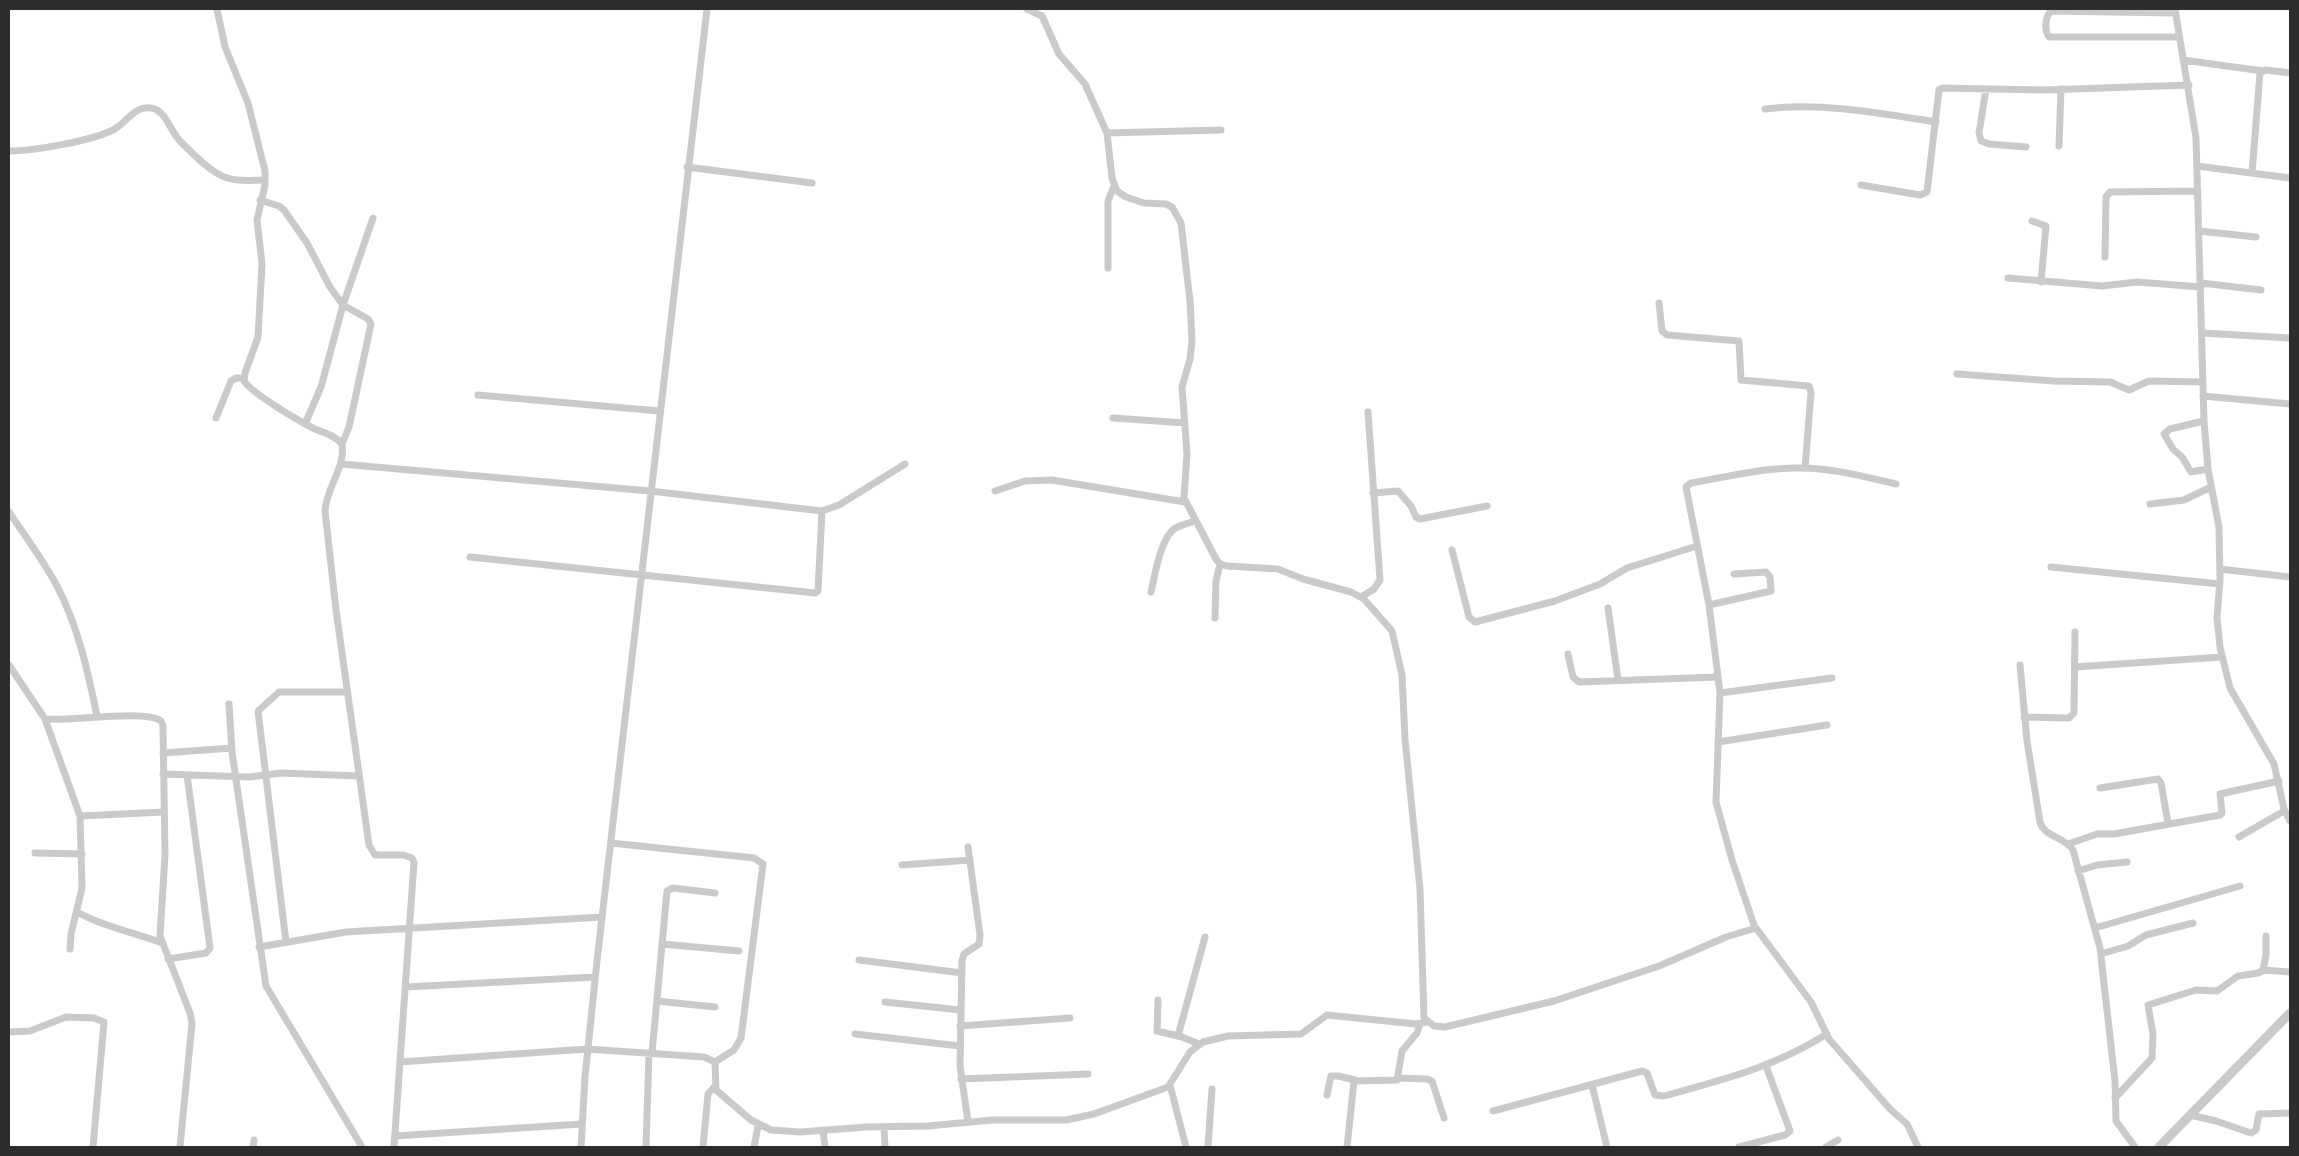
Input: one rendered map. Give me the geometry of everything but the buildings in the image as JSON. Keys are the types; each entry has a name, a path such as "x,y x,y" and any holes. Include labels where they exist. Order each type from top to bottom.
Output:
{"street":[{"path":"217,9 225,47 248,103 263,160 265,180 257,220 262,264 258,337 244,378 249,387 305,424 335,437 342,444"},
{"path":"581,1147 587,1049 640,573 707,9"},
{"path":"1026,9 1040,11 1059,54 1085,84 1107,133 1114,186 1108,201 1108,268"},
{"path":"2178,37 2053,37 2049,36 2046,31 2047,18 2051,12 2175,11 2178,37 2189,85 2196,131 2204,421 2208,469 2219,527 2220,584 2217,657 2230,688 2274,764 2275,782 2281,813 2290,821"},
{"path":"2183,60 2290,73"},
{"path":"2252,173 2259,78 2263,71"},
{"path":"1861,185 1920,195 1927,192 1940,89 2061,89 2189,85"},
{"path":"1986,89 1979,133 1981,140 1989,144 2026,147"},
{"path":"2059,146 2061,89"},
{"path":"1765,109 1796,106 1833,107 1936,122"},
{"path":"9,151 33,149 106,133 119,127 138,110 150,107 161,112 180,140 220,175 234,180 265,180"},
{"path":"1107,133 1221,130"},
{"path":"2197,166 2290,178"},
{"path":"687,167 812,183"},
{"path":"1114,186 1121,194 1132,200 1172,207 1181,223 1190,301 1192,341 1190,359 1182,387 1187,454 1185,502 1220,564 1215,588 1215,618"},
{"path":"2105,257 2106,197 2110,192 2198,191"},
{"path":"260,200 279,206 284,210 308,243 330,287 343,305 368,318 372,326 358,376 349,427 342,444 340,464 327,496 325,512 358,776 369,846 372,854 403,855 412,858 414,862 411,929 394,1147"},
{"path":"305,424 322,387 343,305 373,218"},
{"path":"2032,222 2046,226 2041,282"},
{"path":"2199,230 2256,236"},
{"path":"2008,278 2102,286 2154,282 2261,290"},
{"path":"1659,303 1662,331 1667,335 1739,341 1741,380 1809,386 1812,393 1805,468"},
{"path":"2202,333 2290,338"},
{"path":"1957,374 2054,381 2110,382 2129,390 2150,381 2203,382"},
{"path":"216,418 231,381 236,378 244,378"},
{"path":"478,395 659,411"},
{"path":"2204,396 2290,404"},
{"path":"1361,597 1374,589 1380,580 1368,412"},
{"path":"1113,418 1185,423"},
{"path":"2204,421 2170,429 2164,434 2191,472 2208,469"},
{"path":"340,464 650,491 822,511 839,505 905,464"},
{"path":"1896,484 1805,468 1769,469 1688,484 1686,490 1709,605 1720,693 1716,802 1732,860 1755,928 1759,930 1811,1002 1827,1034 1882,1100 1907,1124 1918,1147"},
{"path":"995,491 1026,481 1052,480 1185,502"},
{"path":"2150,504 2184,500 2211,487"},
{"path":"1373,493 1398,491 1411,506 1416,517 1420,518 1487,506"},
{"path":"470,558 640,573 815,593 818,588 822,511"},
{"path":"9,512 48,572 68,610 86,664 97,716"},
{"path":"1151,592 1160,559 1170,534 1179,527 1196,521"},
{"path":"1452,550 1469,617 1475,622 1555,601 1600,584 1627,568 1697,546"},
{"path":"1220,564 1278,569 1304,580 1351,592 1361,597 1392,631 1400,659 1420,889 1422,1009 1424,1023 1402,1051 1398,1078"},
{"path":"2051,567 2220,584"},
{"path":"2220,569 2290,576"},
{"path":"1709,605 1771,591 1770,577 1766,572 1734,574"},
{"path":"1608,608 1618,680"},
{"path":"2024,717 2072,716 2075,710 2075,632"},
{"path":"1568,654 1575,681 1718,677"},
{"path":"2075,667 2217,657"},
{"path":"9,665 45,719 80,816 82,888 70,949"},
{"path":"2020,665 2024,717 2042,827 2068,844 2073,850 2101,954 2115,1081 2116,1121 2136,1147"},
{"path":"1720,693 1832,678"},
{"path":"286,942 264,775 258,709 279,692 347,692"},
{"path":"229,704 232,748 264,980 270,995 362,1147"},
{"path":"45,719 97,716 153,717 161,721 165,855 160,930 162,942 190,1013 192,1023 180,1147"},
{"path":"1718,742 1827,725"},
{"path":"163,753 232,748"},
{"path":"163,774 236,776 288,773 358,776"},
{"path":"168,959 206,953 210,948 187,775"},
{"path":"2100,788 2158,779 2161,782 2168,823"},
{"path":"2068,844 2097,834 2114,834 2222,814 2220,794 2275,782"},
{"path":"80,816 164,812"},
{"path":"2239,837 2281,813"},
{"path":"611,843 754,858 763,864 742,1038 734,1050 714,1062"},
{"path":"968,847 980,940 976,947 964,954 962,973 960,1046 968,1122"},
{"path":"35,854 82,854"},
{"path":"902,866 970,860"},
{"path":"2078,870 2097,865 2127,862"},
{"path":"2095,928 2240,886"},
{"path":"646,1147 650,1053 657,1001 666,895 669,890 715,893"},
{"path":"77,912 100,924 130,931 162,942"},
{"path":"259,947 346,932 602,917"},
{"path":"2101,954 2128,946 2146,935 2193,923"},
{"path":"714,1062 715,1086 720,1094 758,1126 771,1130 790,1132 928,1126 968,1122 1051,1122 1076,1119 1170,1085 1185,1059 1199,1044 1228,1036 1301,1034 1327,1015 1424,1023 1438,1027 1450,1026 1554,1001 1659,966 1726,937 1755,928"},
{"path":"2263,970 2266,958 2266,936"},
{"path":"1178,1036 1206,937"},
{"path":"662,944 739,951"},
{"path":"859,960 962,973"},
{"path":"2115,1098 2152,1058 2153,1034 2148,1005 2196,990 2217,991 2236,976 2258,973 2263,970 2290,972"},
{"path":"406,987 595,977"},
{"path":"1158,1000 1156,1030 1199,1044"},
{"path":"657,1001 715,1007"},
{"path":"885,1002 960,1010"},
{"path":"2158,1147 2290,1013"},
{"path":"9,1032 30,1031 66,1017 94,1018 104,1022 93,1147"},
{"path":"960,1026 1070,1018"},
{"path":"854,1034 960,1046"},
{"path":"1493,1111 1642,1070 1647,1074 1655,1095 1660,1097 1766,1066 1795,1054 1827,1034"},
{"path":"400,1062 587,1049 704,1057 714,1062"},
{"path":"1739,1147 1785,1135 1790,1131 1766,1066"},
{"path":"962,1079 1088,1074"},
{"path":"1327,1095 1330,1076 1355,1080 1427,1079 1432,1081 1444,1118"},
{"path":"1347,1147 1355,1080"},
{"path":"1170,1085 1186,1147"},
{"path":"1592,1085 1607,1147"},
{"path":"703,1147 708,1094 715,1086"},
{"path":"1208,1147 1212,1089"},
{"path":"2190,1115 2216,1120 2243,1132 2253,1133 2256,1130 2259,1114 2290,1113"},
{"path":"395,1136 582,1124"},
{"path":"754,1147 758,1126"},
{"path":"884,1127 885,1147"},
{"path":"824,1130 825,1147"},
{"path":"1826,1147 1838,1140"}]}
